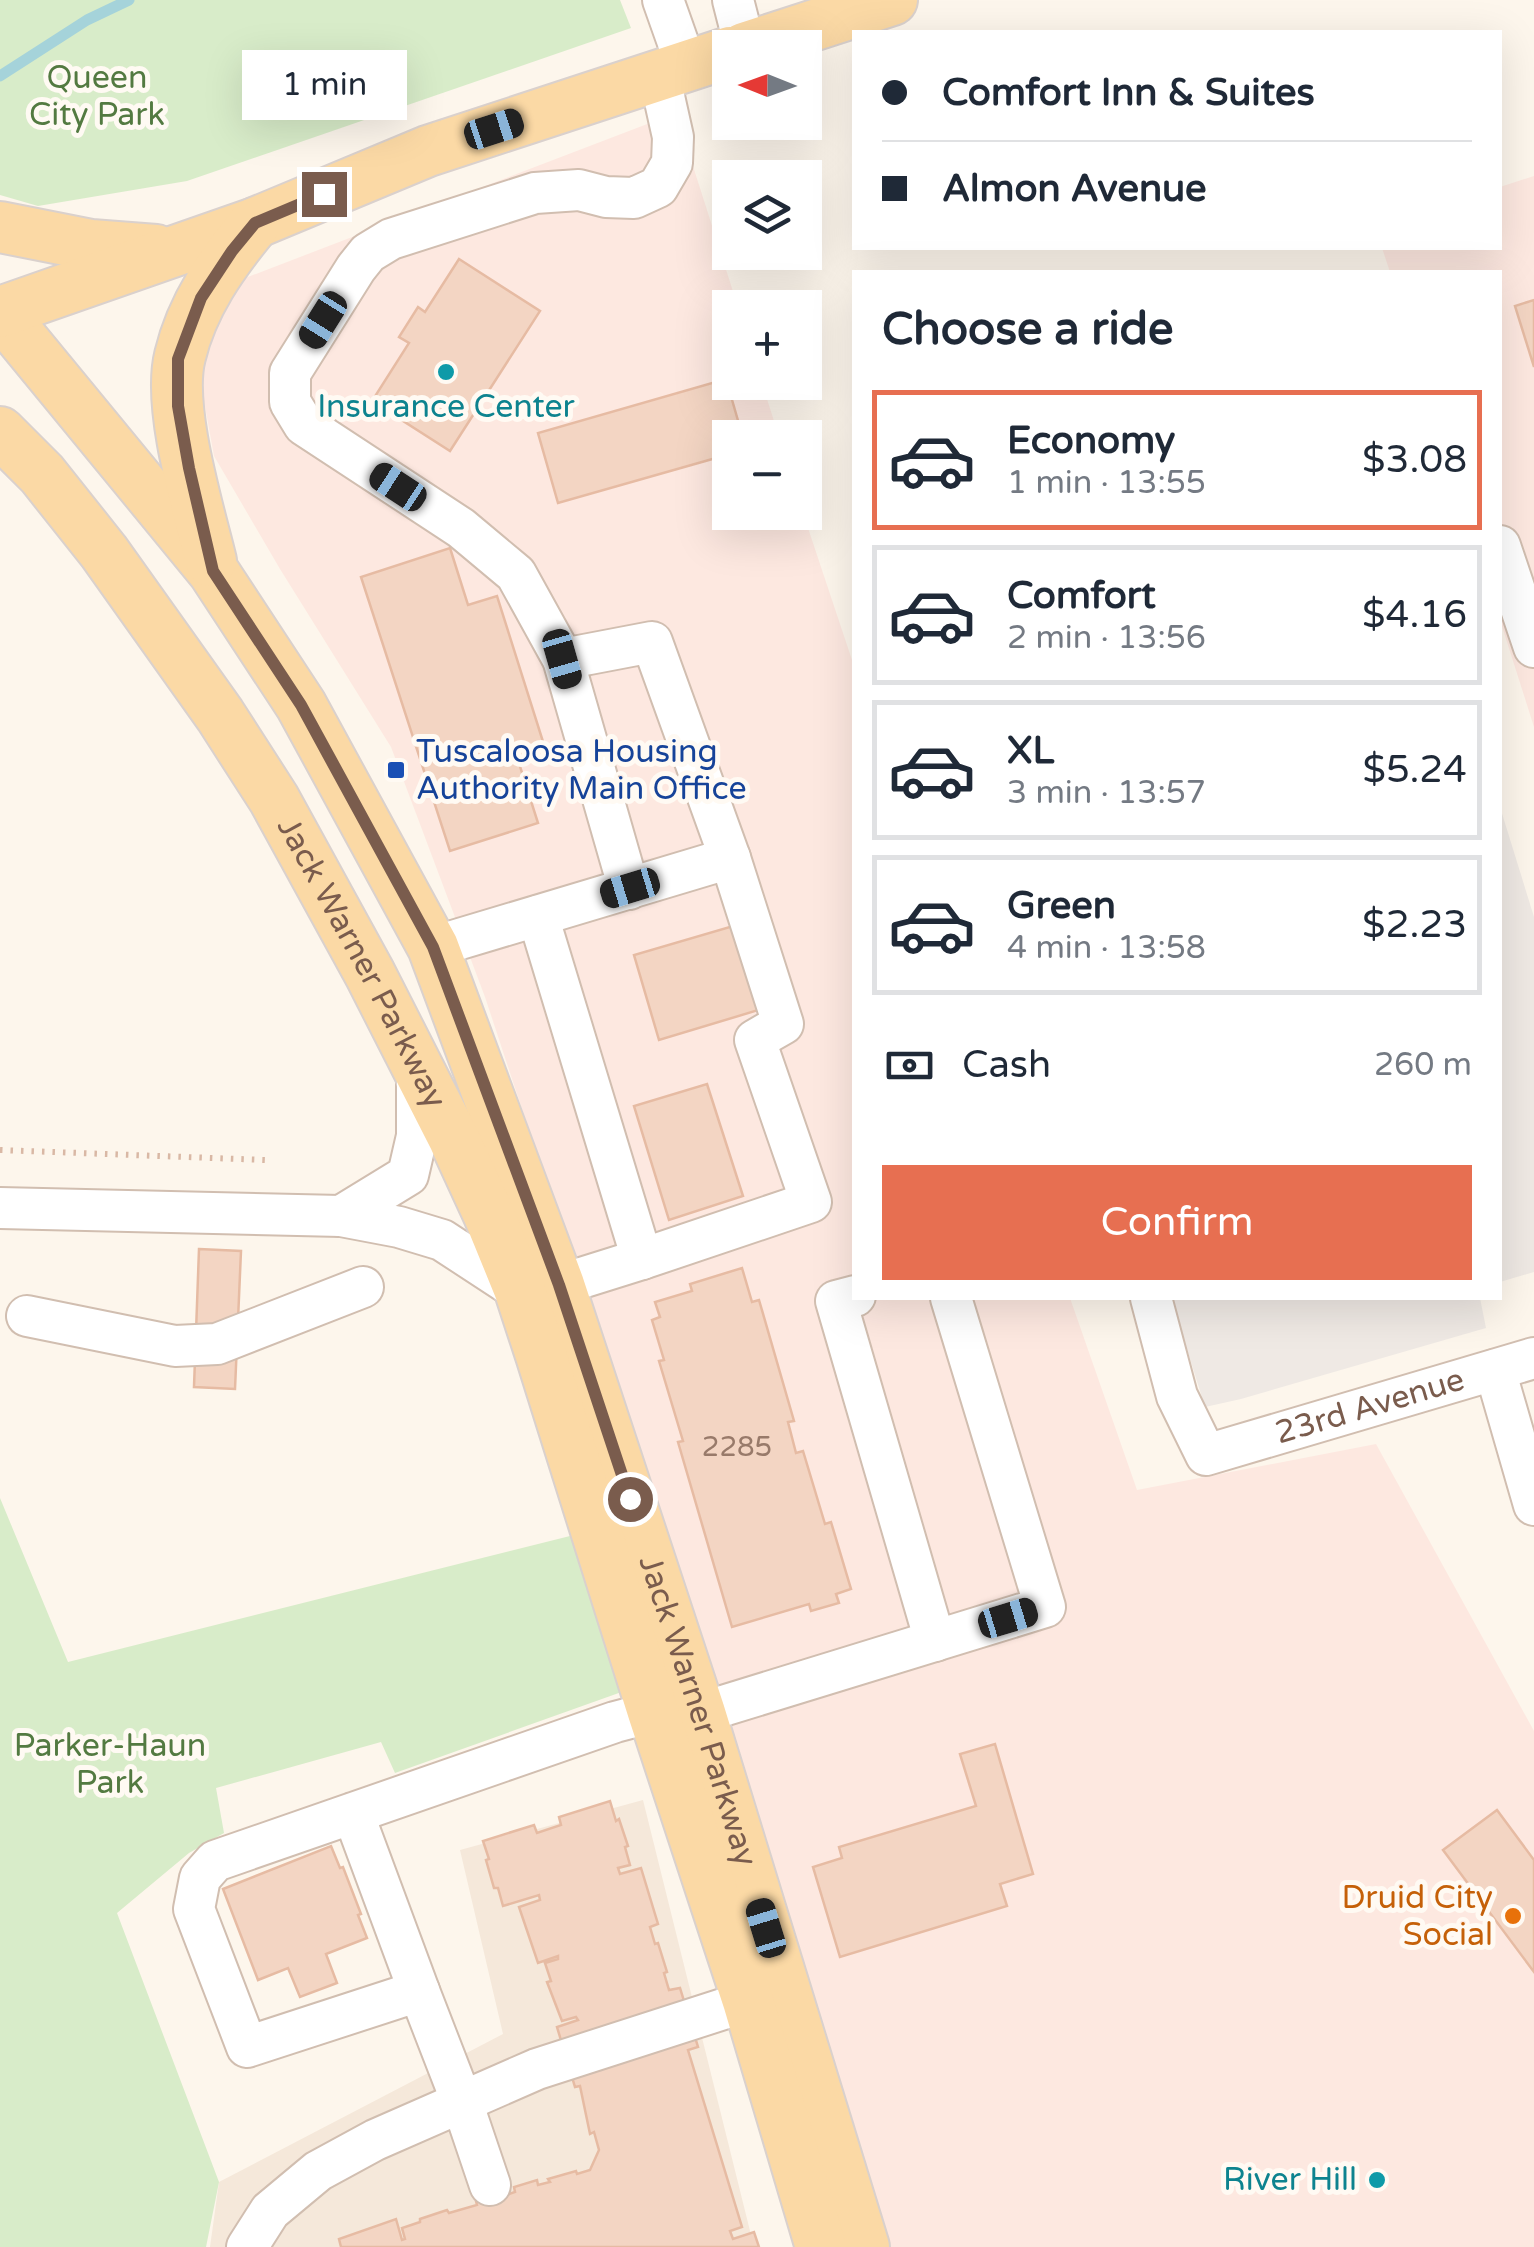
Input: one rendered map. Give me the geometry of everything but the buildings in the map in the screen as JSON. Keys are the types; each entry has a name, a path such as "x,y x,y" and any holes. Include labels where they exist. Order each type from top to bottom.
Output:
{"main road":[{"path":"798,30 892,0"},
{"path":"0,312 255,223 428,151 692,64"},
{"path":"213,571 178,406 178,359 201,298 255,223"},
{"path":"0,226 90,245 176,250"},
{"name":"Jack Warner Parkway","path":"0,312 213,571 301,705 433,947 677,1713 864,2247"},
{"name":"Jack Warner Parkway","path":"0,432 42,474 92,536 164,633 274,800 417,1066 482,1200 539,1288"},
{"name":"Jack Warner Parkway","path":"677,1713 748,2001 822,2247"}],"street":[{"path":"630,888 562,659 516,574 461,528 304,425 290,402 290,373 356,268 368,254 391,239 535,193 579,190 606,198 634,198 658,187 672,164 673,137 692,64 663,0"},
{"path":"733,0 740,30"},
{"path":"1502,549 1524,582 1534,646"},
{"path":"0,1208 341,1216 442,1240 539,1288 642,1260 811,1202 755,1040 783,1024 730,858 652,642 562,659"},
{"path":"433,947 730,858"},
{"path":"538,916 642,1260"},
{"path":"341,1216 408,1174 417,1136 417,1066"},
{"path":"27,1316 175,1346 217,1344 362,1287"},
{"path":"852,1297 836,1301 935,1642"},
{"path":"418,1991 247,2047 194,1908 200,1878 215,1861 615,1722 677,1713 935,1642 1045,1607 952,1300"},
{"name":"23rd Avenue","path":"1152,1300 1177,1396 1206,1455 1534,1358"},
{"path":"1495,1370 1534,1505"},
{"path":"353,1813 490,2184"},
{"path":"248,2247 270,2211 318,2171 375,2140 537,2069 748,2001"}],"path":[{"path":"0,1150 265,1160"}],"shaded area":[{"path":"676,113 712,226 712,270 726,270 733,290 712,290 712,400 767,400 774,420 712,420 712,530 809,530 852,660 852,1300 1071,1300 1137,1490 1376,1444 1534,1731 1534,2247 880,2247 592,1321 485,997 391,747 214,456 198,368 240,280"},
{"path":"1534,176 1534,727 1502,626 1502,270 1389,270 1383,250 1502,250 1502,186"},
{"path":"1502,813 1534,917 1534,1272 1502,1281"},
{"path":"1172,1300 1480,1300 1486,1328 1205,1407"},
{"path":"643,1800 754,2247 210,2247 219,2182 503,2034 460,1850"}],"green space":[{"name":"Queen City Park","path":"0,0 620,0 631,28 187,181 38,206 0,195"},
{"name":"Parker-Haun Park","path":"0,1498 68,1662 610,1526 658,1679 395,1773 381,1742 216,1788 224,1833 189,1853 117,1913 219,2182 206,2247 0,2247"}],"waterway":[{"path":"0,76 87,20 129,0"}],"place":[{"name":"Insurance Center","path":"446,372"},
{"name":"Tuscaloosa Housing Authority Main Office","path":"396,770"},
{"name":"Druid City Social","path":"1513,1916"},
{"name":"River Hill","path":"1377,2180"}],"route":[{"path":"324,194 255,223 201,298 178,359 178,406 213,571 301,705 433,947 518,1170 630,1499"}]}
